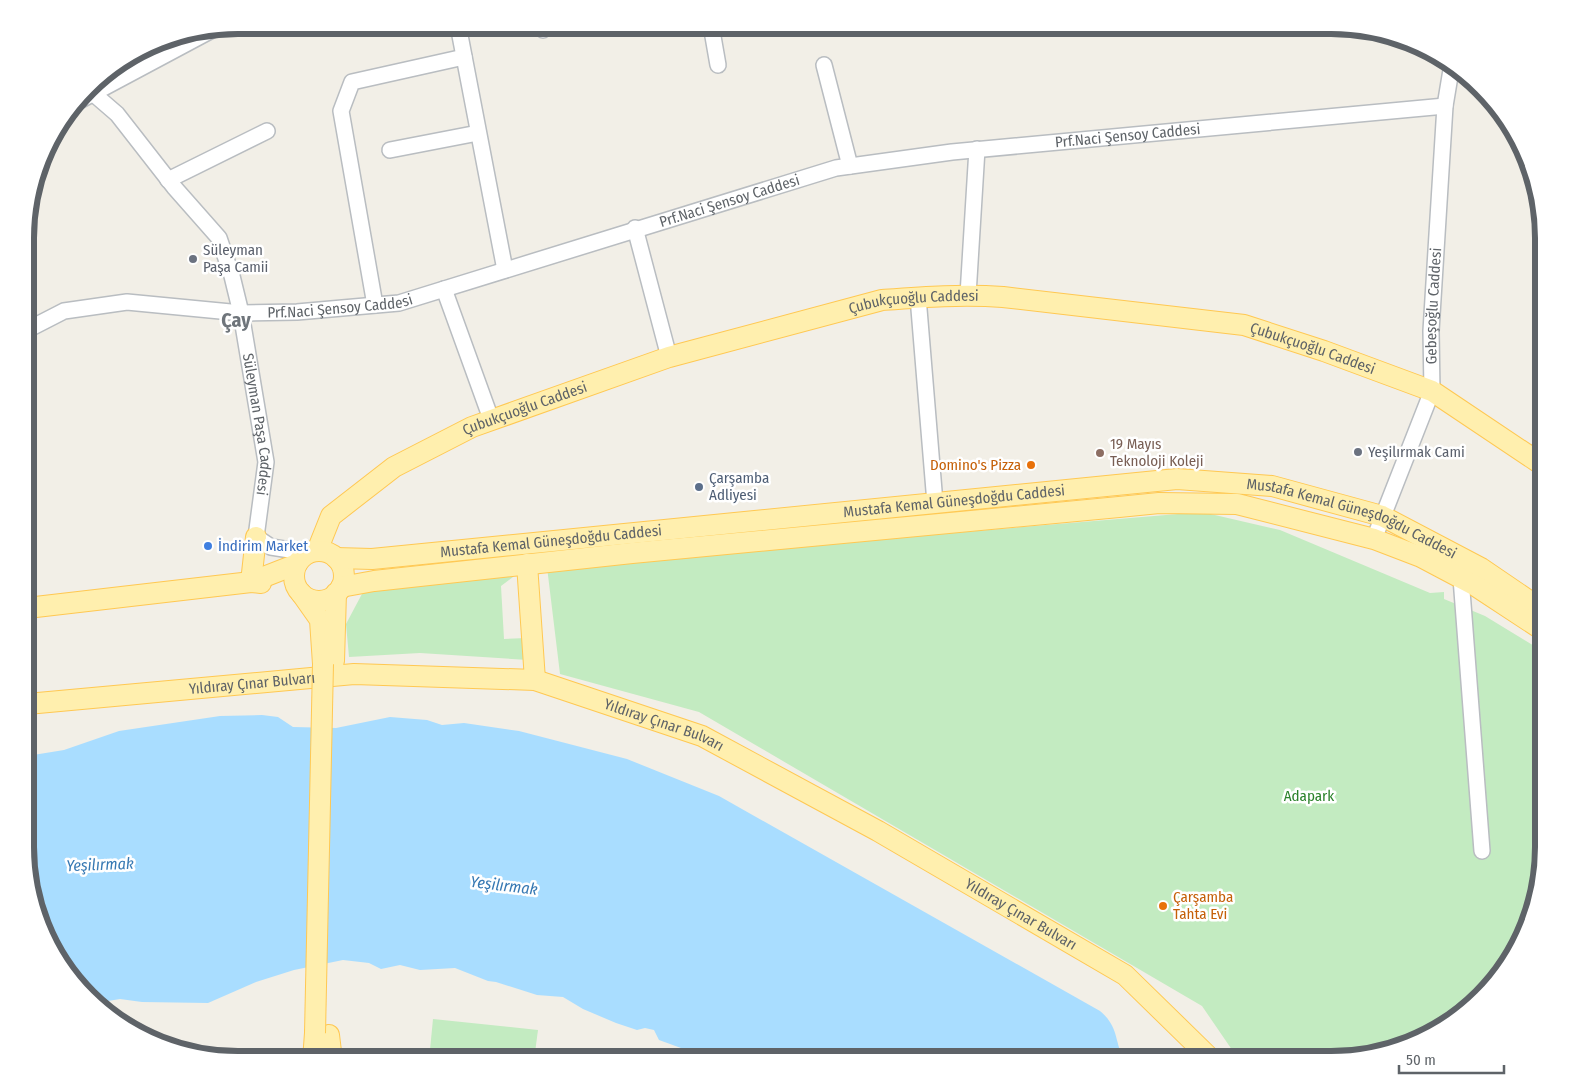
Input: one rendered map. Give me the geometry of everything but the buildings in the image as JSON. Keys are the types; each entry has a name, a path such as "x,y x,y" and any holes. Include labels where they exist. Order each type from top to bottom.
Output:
{"main road":[{"name":"Çubukçuoğlu Caddesi","path":"308,556 331,516 387,473 491,419 669,358 882,300 968,295 1244,325 1324,351 1432,391 1535,452"},
{"name":"Mustafa Kemal Güneşdoğdu Caddesi","path":"336,558 372,559 1177,479 1272,486 1382,516 1481,568 1535,605"},
{"name":"Mustafa Kemal Güneşdoğdu Caddesi","path":"338,590 374,581 527,564 1159,504 1237,504 1374,539 1421,557 1461,578 1535,625"},
{"name":"Süleyman Paşa Caddesi","path":"251,582 256,537"},
{"path":"251,582 308,556 331,554 336,558 343,572 338,590 328,666 322,1034 316,1051"},
{"path":"308,556 294,572 299,590 320,620 328,666"},
{"path":"527,564 535,680"},
{"path":"34,607 251,582 299,590 307,598 322,600 338,590"},
{"name":"Yıldıray Çınar Bulvarı","path":"34,703 354,674 535,680 702,736 878,830 1125,975 1203,1051"},
{"path":"322,1034 329,1051"}],"street":[{"path":"460,34 505,270"},
{"path":"713,34 718,65"},
{"path":"97,89 195,39"},
{"path":"375,305 340,111 352,82 464,58"},
{"path":"824,65 850,166"},
{"name":"Gebeşoğlu Caddesi","path":"1374,539 1432,391 1431,331 1445,106 1451,72"},
{"name":"Süleyman Paşa Caddesi","path":"89,97 117,114 168,180 219,238 232,276 241,313 266,462 256,537"},
{"name":"Prf.Naci Şensoy Caddesi","path":"34,326 64,311 127,302 241,313 298,312 399,303 636,228 836,168 977,149 1445,106"},
{"path":"168,180 267,131"},
{"path":"390,150 478,133"},
{"path":"968,295 977,149"},
{"path":"636,228 669,358"},
{"path":"444,289 491,419"},
{"path":"918,297 934,503"},
{"path":"256,537 271,547 308,556"},
{"path":"1461,578 1482,851"}],"green space":[{"name":"Adapark","path":"1202,512 1280,530 1430,593 1444,592 1444,599 1485,616 1535,647 1535,861 1528,900 1520,926 1501,961 1476,992 1445,1017 1410,1036 1358,1050 1233,1051 1202,1006 699,712 560,674 547,567"},
{"path":"498,572 513,577 501,586 504,639 526,638 528,660 420,653 349,657 346,624 363,592"},
{"path":"433,1019 538,1030 535,1051 430,1051"}],"water":[{"name":"Yeşilırmak","path":"262,715 278,717 293,727 336,728 390,717 427,720 442,725 464,723 519,731 627,759 719,796 1100,1011 1113,1028 1120,1051 689,1051 659,1040 654,1030 645,1028 637,1030 616,1023 583,1009 563,997 537,995 488,981 455,968 420,970 400,965 381,969 369,963 343,960 294,970 256,982 208,1003 142,1002 120,999 104,1002 84,982 61,950 49,926 41,900 34,861 34,755 64,750 119,731 220,716"}],"place":[{"name":"Süleyman Paşa Camii","path":"193,259"},
{"name":"Yeşilırmak Cami","path":"1358,452"},
{"name":"19 Mayıs Teknoloji Koleji","path":"1100,453"},
{"name":"Domino's Pizza","path":"1031,465"},
{"name":"Çarşamba Adliyesi","path":"699,487"},
{"name":"İndirim Market","path":"208,546"},
{"name":"Çarşamba Tahta Evi","path":"1163,906"}],"district":[{"name":"Çay","path":"236,320"}]}
